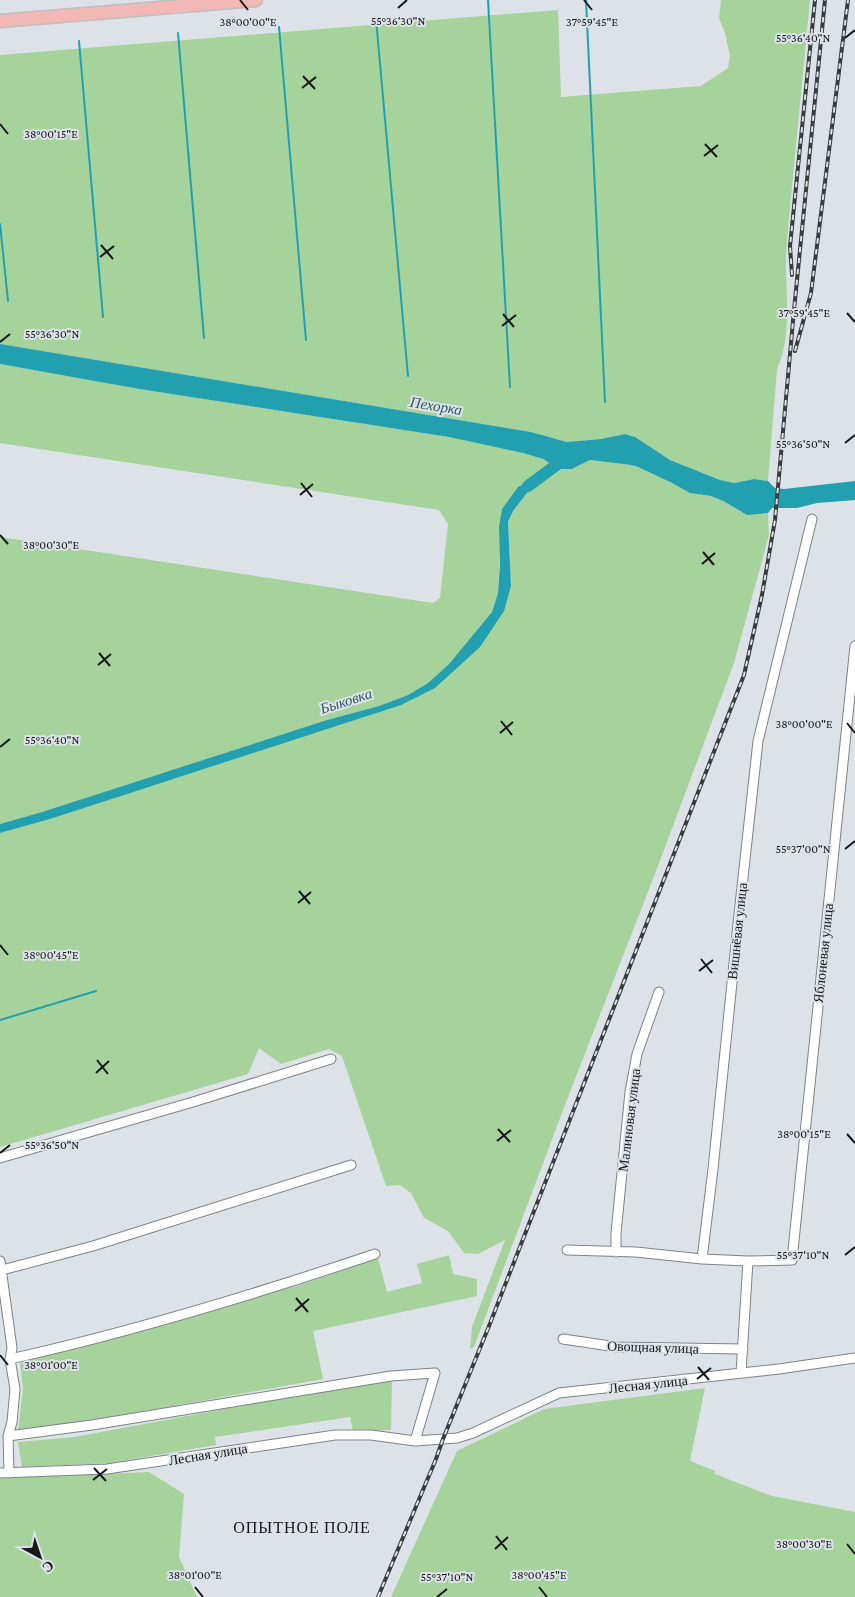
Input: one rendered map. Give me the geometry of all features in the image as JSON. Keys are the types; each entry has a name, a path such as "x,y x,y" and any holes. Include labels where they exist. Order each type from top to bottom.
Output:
{"highway":[{"path":"0,21 256,0"}],"street":[{"name":"Вишнёвая улица","path":"702,1258 714,1169 758,741 812,520"},
{"name":"Яблоневая улица","path":"748,1261 792,1260 855,646"},
{"name":"Малиновая улица","path":"616,1252 616,1233 630,1092 637,1054 659,992"},
{"path":"0,1158 331,1059"},
{"path":"4,1473 15,1388 10,1359 12,1348 1,1266 93,1246 351,1165"},
{"path":"567,1250 748,1261 741,1373"},
{"path":"10,1359 126,1330 276,1286 374,1254"},
{"name":"Овощная улица","path":"563,1339 617,1347 742,1349"},
{"name":"Лесная улица","path":"4,1473 107,1468 335,1435 372,1435 415,1441 457,1438 473,1433 560,1394 855,1358"},
{"path":"8,1436 92,1425 391,1376 435,1373 415,1441"}],"green space":[{"path":"721,0 810,0 787,241 785,343 777,369 768,481 754,479 734,483 720,480 670,460 635,437 625,434 601,439 567,442 531,432 0,344 0,55 558,10 561,97 701,86 728,68 730,56 725,33 719,18"},
{"path":"0,364 139,389 449,437 523,453 543,459 559,469 572,469 590,460 631,465 690,493 711,496 723,501 741,512 768,513 769,535 734,663 474,1347 470,1349 472,1327 505,1240 478,1254 464,1253 448,1231 424,1218 411,1193 400,1185 386,1186 342,1056 329,1049 281,1064 259,1048 248,1074 0,1147 0,833 50,819 435,688 488,617 449,664 428,683 408,695 379,706 327,720 0,824 0,537 433,603 440,598 448,524 439,510 0,443","holes":["539,477 513,511 508,522 511,586 492,611 498,593 502,509"]},
{"path":"449,1255 453,1274 477,1279 477,1296 313,1331 323,1379 134,1413 18,1431 23,1388 20,1363 300,1285 378,1258 387,1292 422,1283 417,1264"},
{"path":"392,1381 391,1430 353,1431 350,1417 215,1437 216,1445 109,1463 22,1467 18,1442 75,1437 288,1397"},
{"path":"705,1388 690,1461 715,1471 715,1474 772,1496 855,1512 855,1597 391,1597 457,1451 544,1409"},
{"path":"149,1472 184,1494 179,1557 197,1597 0,1597 0,1478"}],"water":[{"path":"0,344 531,432 567,442 601,439 625,434 635,437 670,460 720,480 734,483 754,479 768,481 775,488 784,489 855,481 855,500 817,503 797,508 772,508 768,513 747,515 723,501 711,496 690,493 631,465 590,460 572,469 559,469 543,459 523,453 449,437 139,389 0,364"},
{"path":"540,476 513,511 508,522 511,586 504,611 480,647 435,688 401,705 50,819 0,833 0,824 327,720 379,706 408,695 428,683 449,664 492,612 498,593 500,563 499,527 502,509 518,487"}],"waterway":[{"path":"488,0 510,387"},
{"path":"586,0 605,402"},
{"path":"376,19 408,376"},
{"path":"279,27 306,340"},
{"path":"178,33 204,338"},
{"path":"79,41 103,317"},
{"path":"0,224 8,301"},
{"name":"Быковка","path":"528,486 566,458"},
{"path":"0,1020 96,991"}],"railway":[{"path":"792,275 790,246 815,0"},
{"path":"378,1597 489,1326 744,675 762,595 775,520 825,0"},
{"path":"795,351 811,293 848,0"}],"district":[{"name":"ОПЫТНОЕ ПОЛЕ","path":"302,1527"}],"water label":[{"name":"Пехорка","path":"436,406"}]}
